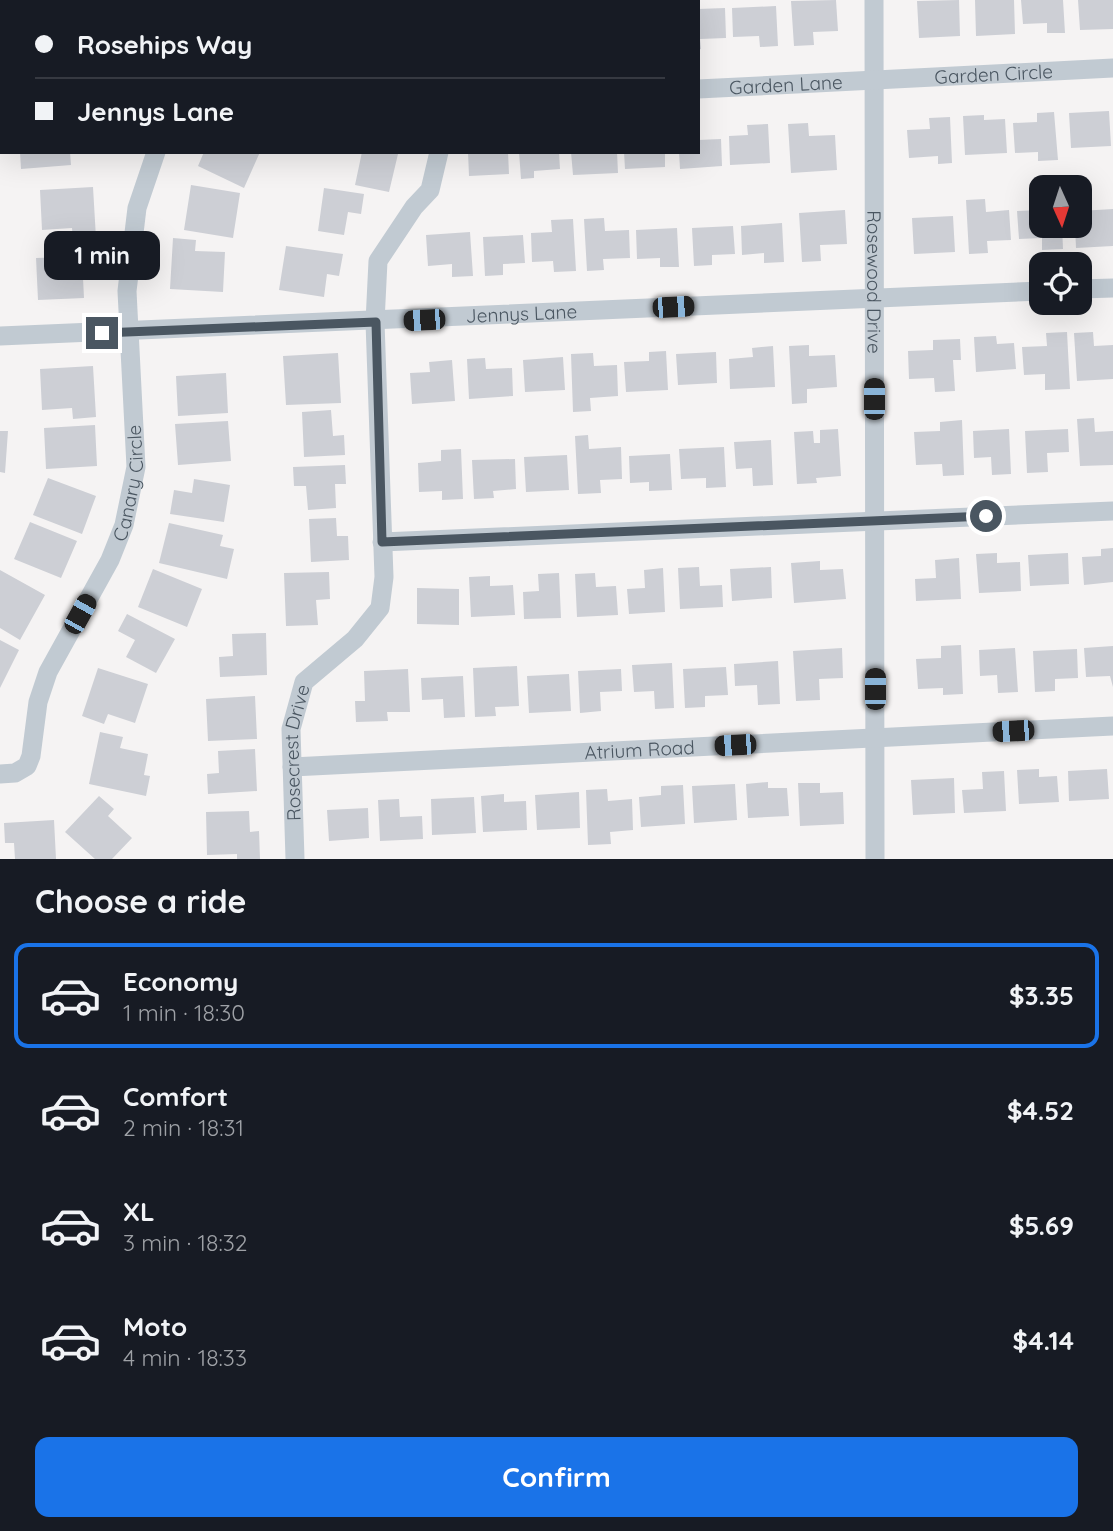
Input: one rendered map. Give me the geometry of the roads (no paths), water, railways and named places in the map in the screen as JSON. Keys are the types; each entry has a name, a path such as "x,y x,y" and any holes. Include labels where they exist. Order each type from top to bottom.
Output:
{"street":[{"name":"Rosewood Drive","path":"874,0 875,859"},
{"name":"Garden Circle","path":"873,81 1113,68"},
{"name":"Garden Lane","path":"700,89 873,81"},
{"name":"Canary Circle","path":"0,775 15,774 27,766 31,756 37,702 48,671 110,560 124,525 136,467 127,291 137,208 155,154"},
{"name":"Rosecrest Drive","path":"295,859 291,729 304,682 355,639 380,608 384,577 376,322 378,261 414,207 430,190 439,154"},
{"path":"1092,289 1113,288"},
{"name":"Jennys Lane","path":"0,337 1029,291"},
{"path":"382,542 1113,511"},
{"name":"Atrium Road","path":"292,767 1113,726"}]}
